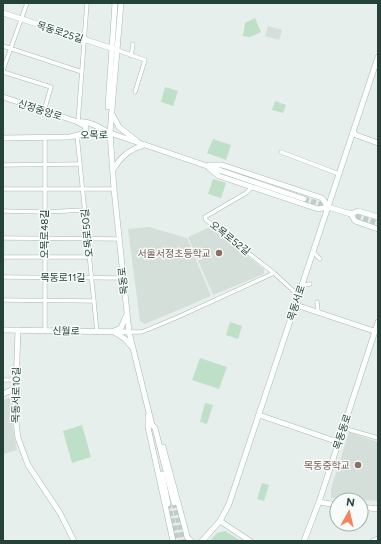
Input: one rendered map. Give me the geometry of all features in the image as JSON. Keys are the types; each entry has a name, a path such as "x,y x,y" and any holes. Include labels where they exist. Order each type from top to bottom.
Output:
{"main road":[{"name":"목동로","path":"115,3 115,50 110,134 114,189 129,332 152,425 150,430 171,503"},
{"name":"목동로","path":"110,134 107,121 121,3"},
{"name":"목동로25길","path":"3,13 115,50"},
{"name":"목동서로","path":"202,541 220,521 229,504 378,57"},
{"name":"신정중앙로","path":"3,97 78,122 82,121 99,127 110,134"},
{"path":"111,111 120,127 142,144 127,153 116,164 113,171"},
{"path":"78,122 86,127 86,129 79,134"},
{"path":"353,132 356,136 378,143"},
{"name":"오목로","path":"3,138 70,137 79,134 110,134 304,199"},
{"name":"오목로","path":"204,165 219,176 307,206 318,209 328,207 351,214 355,222 378,229"},
{"name":"오목로","path":"204,165 222,165 322,198 328,207"},
{"path":"307,206 314,203 312,195"},
{"name":"오목로","path":"351,214 358,210 378,217"},
{"path":"296,305 376,332"},
{"path":"113,332 121,328 127,313"},
{"name":"목동동로","path":"304,541 319,502 376,332 378,322"},
{"name":"신월로","path":"3,330 129,332"},
{"name":"목동서로10길","path":"18,330 15,423 18,438 28,465 60,513 74,541"},
{"path":"113,332 125,339 133,348"},
{"path":"3,394 16,388"},
{"path":"148,411 148,427 173,541"},
{"path":"148,411 157,426 171,472 187,538 191,541"},
{"path":"259,415 338,442"},
{"path":"319,502 329,504"},
{"path":"220,521 250,541"},
{"path":"373,541 378,539"}],"street":[{"path":"27,3 3,71 51,87 44,111"},
{"path":"78,122 87,3"},
{"path":"131,56 133,44"},
{"path":"3,46 82,72"},
{"path":"115,50 144,60 135,92"},
{"name":"오목로50길","path":"79,134 80,164 97,332"},
{"name":"오목로48길","path":"45,137 45,331"},
{"path":"281,152 339,174"},
{"path":"3,165 80,164"},
{"name":"오목로52길","path":"252,187 246,193 205,217 206,220 274,273 299,296"},
{"path":"3,189 114,189"},
{"path":"3,211 44,212 85,210"},
{"path":"3,238 119,239"},
{"path":"313,252 320,259"},
{"path":"3,258 89,257"},
{"path":"129,332 142,332 274,273"},
{"name":"목동로11길","path":"3,277 123,278"},
{"path":"302,285 310,284"},
{"path":"3,300 94,301"},
{"path":"317,302 318,312"},
{"path":"3,380 17,380"},
{"path":"343,428 378,438"}],"shaded area":[{"path":"268,26 282,30 279,40 265,36"},
{"path":"149,227 187,238 211,296 145,324 140,321 128,229"},
{"name":"서울서정초등학교","path":"210,227 264,269 264,274 213,295 188,237"},
{"path":"11,397 13,400 11,418 17,450 3,454 3,400"},
{"name":"목동중학교","path":"349,432 378,442 378,501 369,500 369,492 331,492"}],"green space":[{"path":"255,18 261,32 250,37 243,36 245,23"},
{"path":"165,87 178,91 173,106 161,102"},
{"path":"275,101 286,105 283,113 272,110"},
{"path":"213,139 231,145 226,160 207,153"},
{"path":"213,179 226,183 221,198 208,194"},
{"path":"230,322 242,326 238,339 226,335"},
{"path":"200,358 227,367 219,389 192,380"},
{"path":"205,403 213,405 207,424 200,422"},
{"path":"82,425 91,457 72,463 63,431"},
{"path":"262,483 269,485 264,501 257,499"},
{"path":"225,531 241,541 210,541 217,533"}],"tunnel":[{"path":"304,199 330,207"},
{"path":"349,214 378,223"},
{"path":"174,503 183,541"},
{"path":"168,504 178,541"}],"place":[{"name":"서울서정초등학교","path":"219,253"},
{"name":"목동중학교","path":"358,465"}]}
